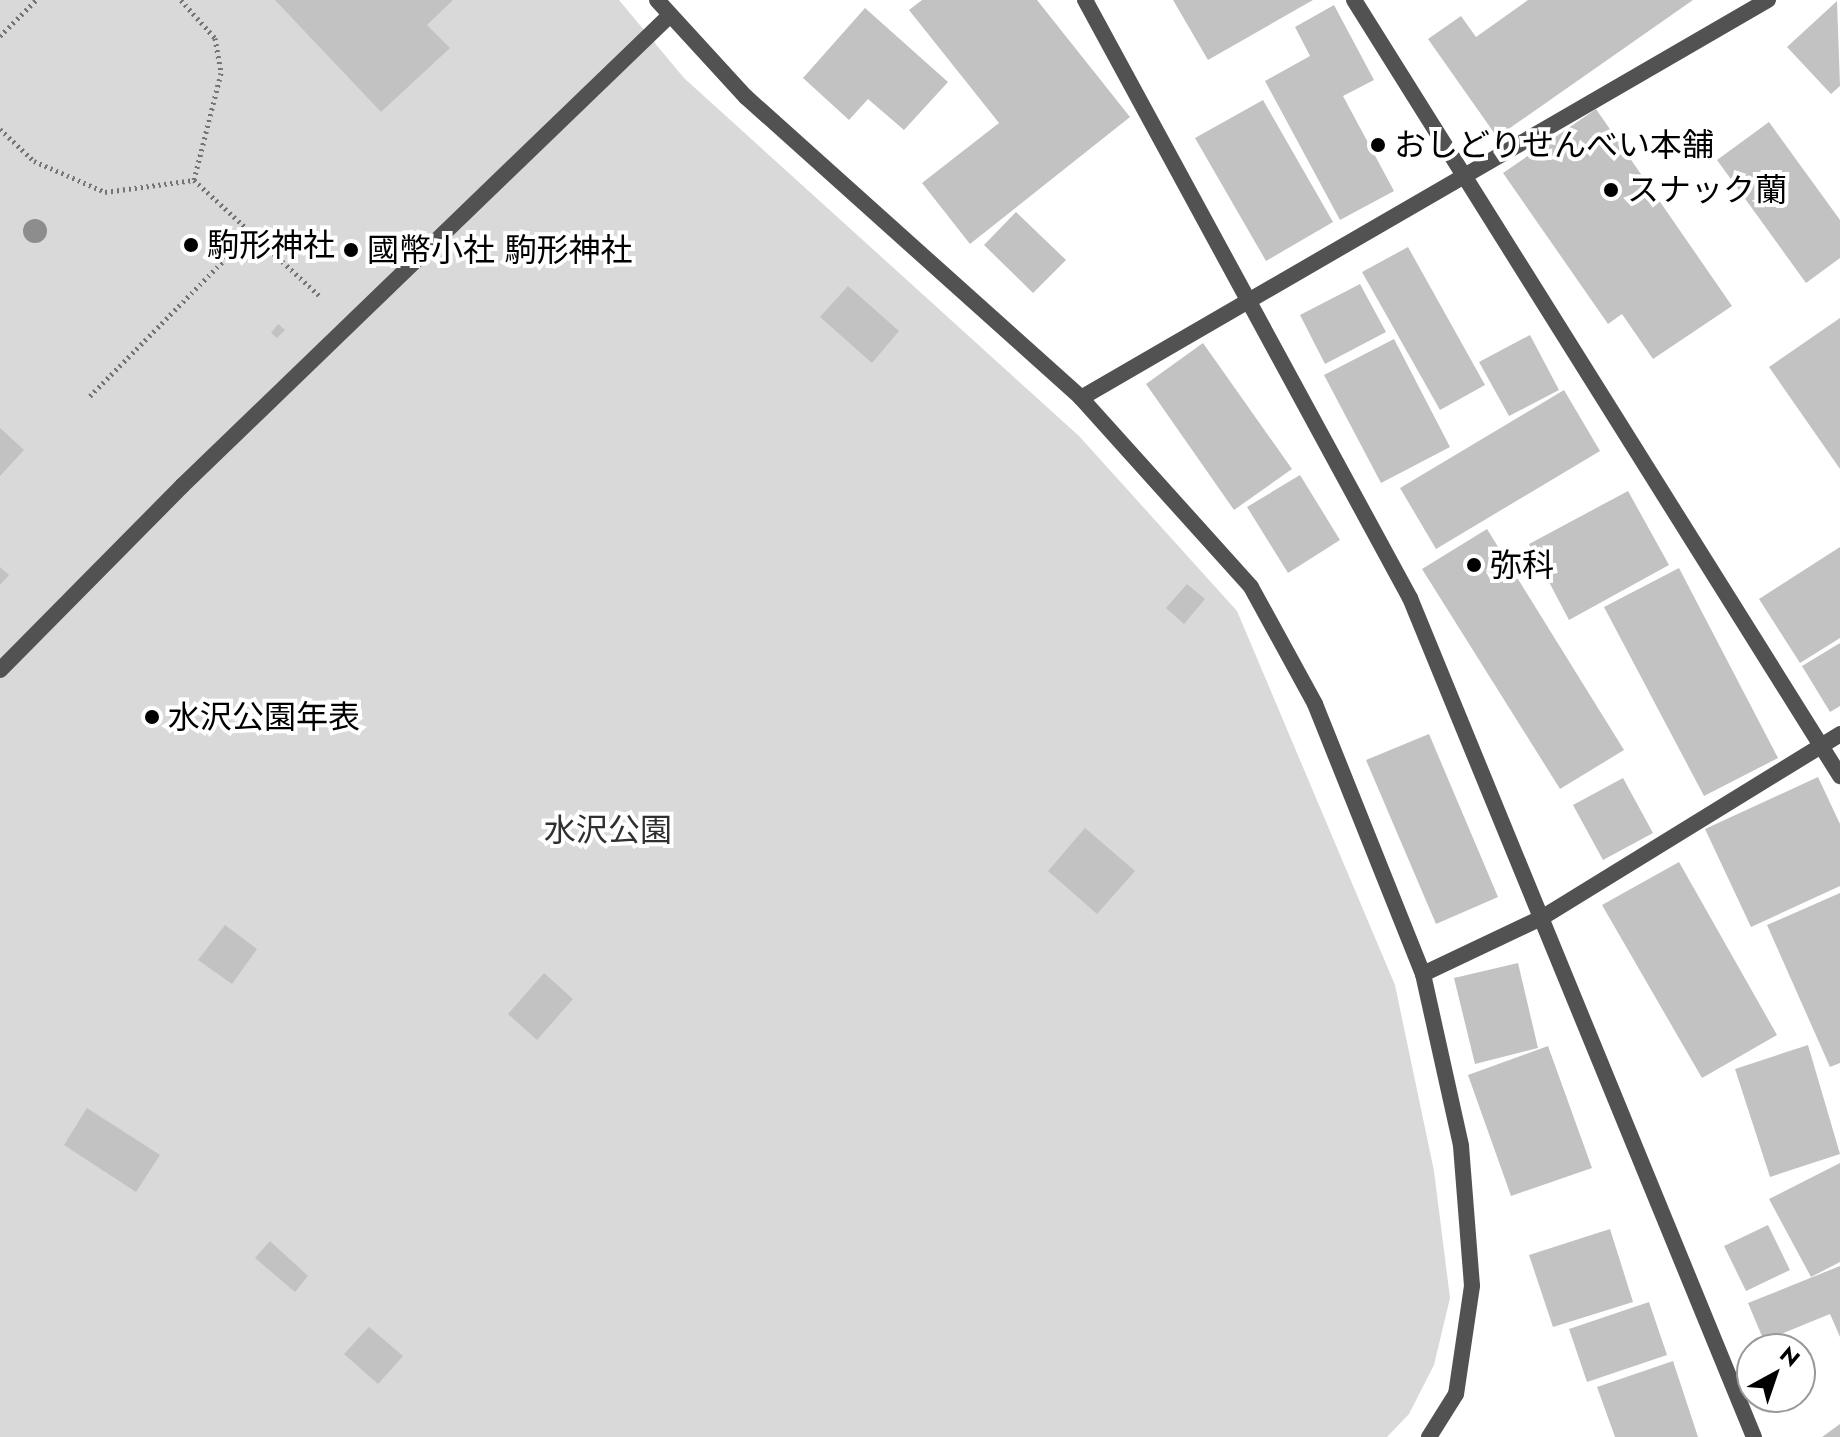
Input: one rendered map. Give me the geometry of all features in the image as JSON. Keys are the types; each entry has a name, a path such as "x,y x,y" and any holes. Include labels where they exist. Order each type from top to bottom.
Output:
{"street":[{"path":"657,0 746,97 1081,398 1251,587 1315,704 1423,974 1461,1146 1472,1286 1456,1394 1429,1437"},
{"path":"1085,0 1251,297 1410,598 1754,1437"},
{"path":"1354,0 1460,174 1840,776"},
{"path":"1081,398 1460,174 1768,0"},
{"path":"0,670 350,324 670,15"},
{"path":"1423,974 1543,917 1840,734"}],"path":[{"path":"0,36 36,0"},
{"path":"181,0 215,38 221,73 194,180"},
{"path":"0,129 34,161 105,192 194,180"},
{"path":"194,180 350,324"},
{"path":"90,396 251,233"}],"green space":[{"name":"水沢公園","path":"0,0 619,0 684,78 1079,436 1237,611 1395,985 1434,1171 1450,1298 1434,1365 1409,1414 1387,1437 0,1437"}],"building":[{"path":"275,0 453,0 427,25 450,48 381,112"},
{"path":"922,0 1037,0 1130,117 970,244 922,183 999,123 909,10"},
{"path":"1173,0 1313,0 1208,60"},
{"path":"1528,0 1693,0 1497,137 1428,39 1461,16 1476,37"},
{"path":"1837,1 1840,86 1831,94 1787,47"},
{"path":"1334,5 1374,80 1343,96 1394,191 1340,220 1265,81 1310,56 1295,27"},
{"path":"865,8 948,82 904,130 868,99 849,120 803,78"},
{"path":"1263,100 1333,222 1266,261 1195,138"},
{"path":"1596,109 1732,306 1653,359 1622,314 1608,324 1503,173"},
{"path":"1769,122 1840,220 1840,258 1806,283 1717,160"},
{"path":"1016,212 1066,260 1033,293 984,245"},
{"path":"1408,247 1485,385 1440,410 1362,272"},
{"path":"1360,284 1386,332 1325,364 1300,315"},
{"path":"848,286 899,331 872,363 820,317"},
{"path":"1840,318 1840,469 1769,367"},
{"path":"278,324 285,330 277,338 271,333"},
{"path":"1530,335 1559,390 1509,416 1479,362"},
{"path":"1394,339 1450,447 1381,483 1324,375"},
{"path":"1203,343 1292,469 1234,510 1146,384"},
{"path":"1564,390 1600,451 1436,549 1400,488"},
{"path":"0,428 24,450 0,476"},
{"path":"1300,475 1340,540 1288,573 1247,507"},
{"path":"1628,491 1669,565 1569,620 1529,544"},
{"path":"1487,529 1624,750 1560,789 1422,569"},
{"path":"1840,547 1840,638 1800,663 1759,599"},
{"path":"0,567 9,575 0,585"},
{"path":"1679,568 1778,758 1704,796 1604,607"},
{"path":"1187,584 1205,599 1184,624 1166,608"},
{"path":"1840,643 1840,706 1830,712 1802,666"},
{"path":"1429,734 1498,897 1436,924 1366,760"},
{"path":"1818,777 1840,824 1840,886 1751,927 1705,829"},
{"path":"1623,778 1653,833 1603,860 1573,805"},
{"path":"1085,828 1135,871 1097,914 1048,871"},
{"path":"1679,862 1777,1035 1702,1078 1602,905"},
{"path":"1840,893 1840,1063 1830,1067 1767,925"},
{"path":"225,925 257,949 232,984 198,960"},
{"path":"1518,963 1538,1048 1475,1064 1454,978"},
{"path":"544,973 573,999 537,1040 508,1014"},
{"path":"1808,1045 1840,1154 1770,1177 1735,1069"},
{"path":"1548,1046 1592,1168 1511,1196 1468,1075"},
{"path":"87,1108 160,1155 136,1192 64,1145"},
{"path":"1840,1163 1840,1262 1811,1277 1769,1199"},
{"path":"1768,1225 1790,1270 1746,1291 1724,1246"},
{"path":"1610,1229 1633,1302 1553,1327 1529,1255"},
{"path":"270,1241 308,1276 295,1292 255,1258"},
{"path":"1840,1266 1840,1337 1830,1314 1784,1333 1761,1333 1748,1303"},
{"path":"1649,1302 1667,1355 1587,1382 1569,1329"},
{"path":"369,1327 403,1356 378,1384 344,1354"},
{"path":"1673,1361 1698,1437 1615,1437 1597,1387"},
{"path":"1840,1424 1840,1437 1822,1437"}],"place":[{"name":"おしどりせんべい本舗","path":"1378,145"},
{"name":"スナック蘭","path":"1611,190"},
{"name":"駒形神社","path":"191,245"},
{"name":"國幣小社 駒形神社","path":"351,250"},
{"name":"弥科","path":"1474,565"},
{"name":"水沢公園年表","path":"152,717"}]}
